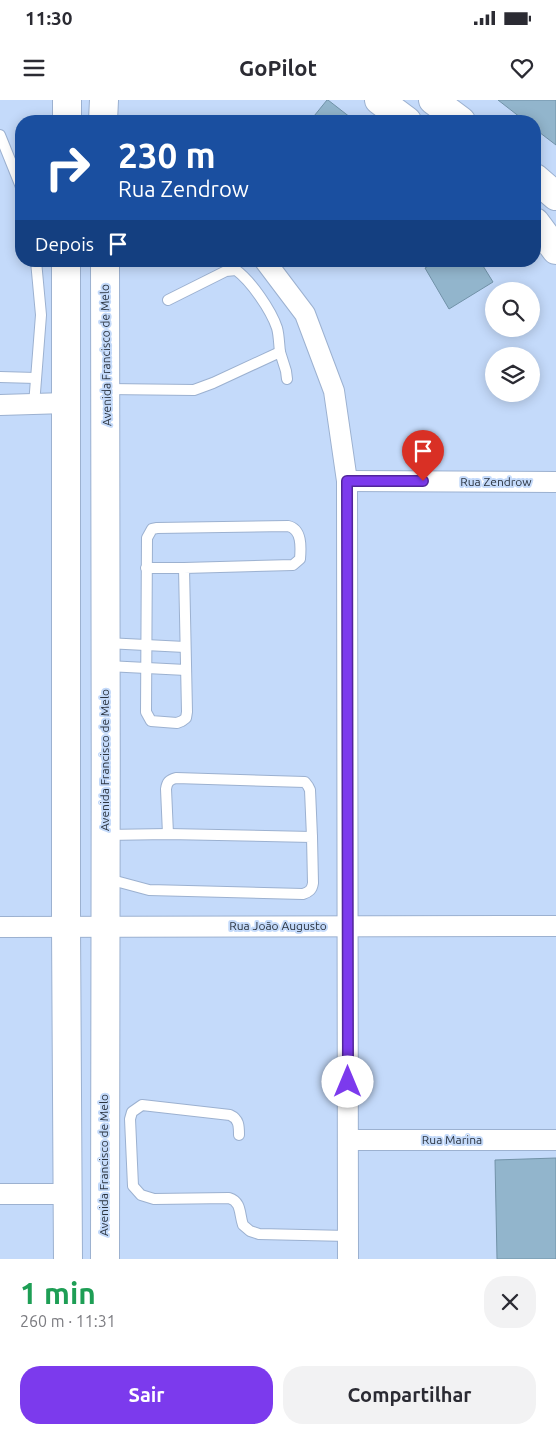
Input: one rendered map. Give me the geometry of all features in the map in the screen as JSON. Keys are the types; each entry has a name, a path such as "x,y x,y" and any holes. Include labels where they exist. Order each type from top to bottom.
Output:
{"street":[{"path":"103,115 104,100"},
{"path":"379,100 399,115"},
{"path":"433,100 453,115"},
{"path":"541,183 556,196"},
{"path":"541,224 556,233"},
{"path":"541,229 556,250"},
{"path":"66,267 68,1259"},
{"name":"Avenida Francisco de Melo","path":"104,267 107,452 104,879 105,1259"},
{"path":"270,267 305,314 334,391 347,481 348,1259"},
{"path":"0,405 66,403"},
{"path":"66,451 107,452"},
{"name":"Rua Zendrow","path":"347,481 556,482"},
{"name":"Rua João Augusto","path":"0,927 556,926"},
{"name":"Rua Marina","path":"348,1140 556,1140"},
{"path":"0,1194 67,1194"}],"lane":[{"path":"0,135 15,172"},
{"path":"34,405 41,316 37,267"},
{"path":"168,300 226,271 236,270 267,308 277,329 280,352 286,370 286,379"},
{"path":"106,389 194,390 280,352"},
{"path":"0,376 36,378"},
{"path":"146,568 293,565 300,559 299,535 297,530 288,526 152,529 147,538 146,568 146,712 151,721 177,723 186,718 184,568"},
{"path":"106,655 146,646 185,647"},
{"path":"106,655 147,669 186,670"},
{"path":"104,879 150,890 303,894 312,889 310,790 305,782 171,779 167,783 166,789 168,834"},
{"path":"105,835 168,834 312,837"},
{"path":"239,1135 238,1121 230,1115 142,1105 132,1112 130,1119 133,1186 142,1195 154,1199 229,1198 238,1204 243,1225 250,1231 259,1234 348,1236"}],"building":[{"path":"328,100 347,115 315,115"},
{"path":"498,100 556,100 556,145 541,134 541,115 517,115"},
{"path":"484,267 493,282 485,282 485,287 449,309 425,268"},
{"path":"556,1158 556,1259 497,1259 495,1160"}],"route":[{"path":"348,1082 347,481 423,481"}]}
